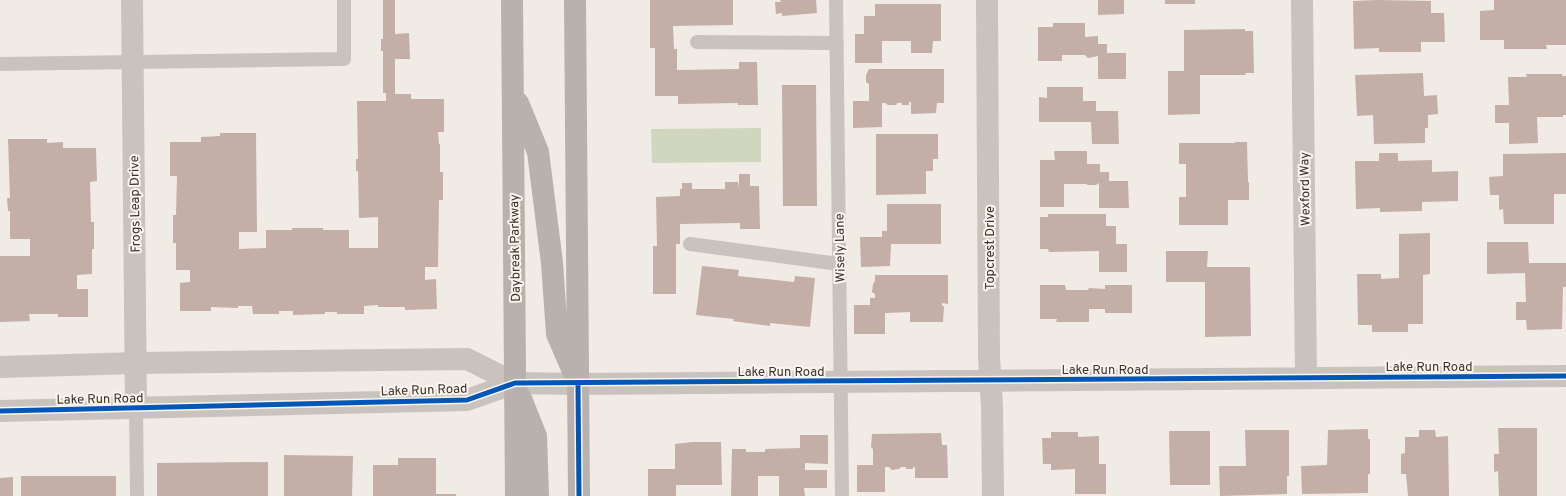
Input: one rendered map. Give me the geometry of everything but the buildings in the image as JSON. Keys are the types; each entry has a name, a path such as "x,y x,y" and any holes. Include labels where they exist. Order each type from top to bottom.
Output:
{"main road":[{"name":"Daybreak Parkway","path":"512,0 516,496"},
{"path":"575,0 579,496"},
{"path":"513,90 538,152 552,263 557,334 578,384"},
{"path":"515,383 536,436 538,496"}],"street":[{"name":"Frogs Leap Drive","path":"132,0 136,408"},
{"name":"Topcrest Drive","path":"987,0 990,380 992,407 993,496"},
{"name":"Wexford Way","path":"1302,0 1306,378"},
{"name":"Lake Run Road","path":"0,366 136,363 467,360 515,383"},
{"name":"Lake Run Road","path":"0,411 467,400 515,383 578,384 1566,376"}],"lane":[{"path":"0,64 344,59 344,0"},
{"name":"Wisely Lane","path":"836,0 842,496"},
{"path":"697,42 837,43"},
{"path":"690,244 839,264"},
{"path":"136,408 137,496"}],"green space":[{"path":"761,128 761,162 652,163 651,129"}],"cycle path":[{"path":"0,411 467,400 515,383 1566,376"},
{"path":"578,384 579,496"}]}
